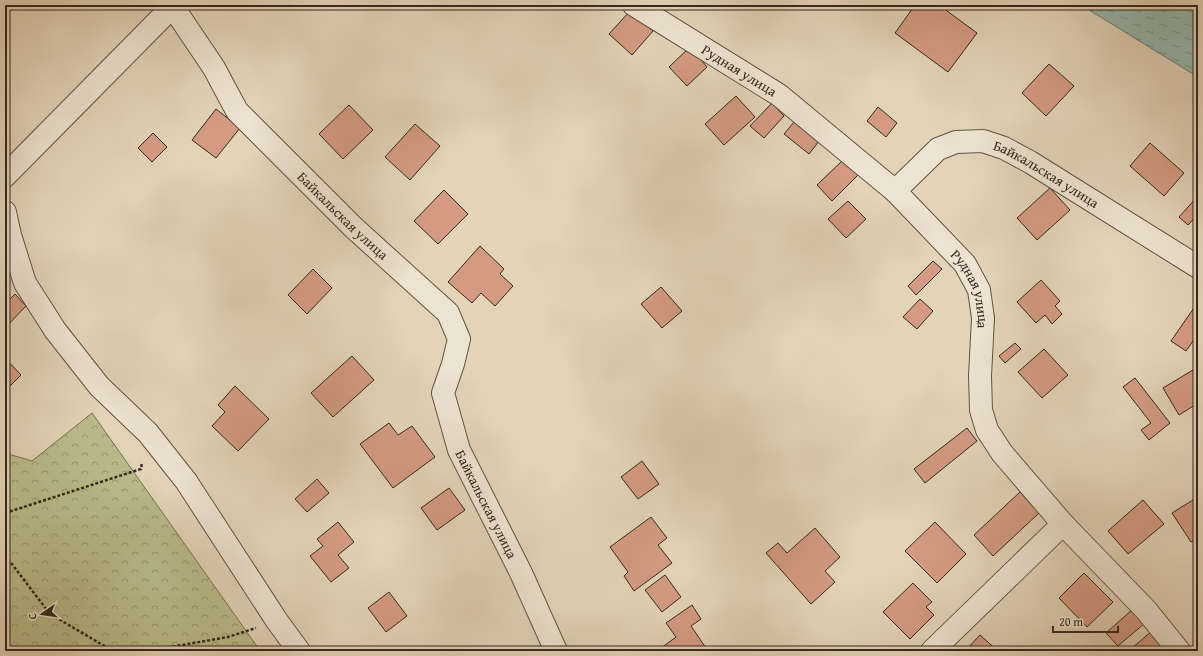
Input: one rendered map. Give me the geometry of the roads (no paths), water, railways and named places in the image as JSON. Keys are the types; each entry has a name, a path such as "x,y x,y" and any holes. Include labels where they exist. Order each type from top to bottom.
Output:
{"street":[{"name":"Рудная улица","path":"634,5 778,95 895,191 965,264 979,290 983,318 980,376 981,410 988,430 1002,453 1063,524 1146,610 1179,651"},
{"name":"Байкальская улица","path":"5,176 173,6 214,68 238,111 353,227 448,313 459,340 443,393 459,450 521,573 556,651"},
{"name":"Байкальская улица","path":"895,191 938,149 956,142 983,141 1004,148 1030,162 1198,267"},
{"path":"5,212 10,235 25,283 55,330 99,386 148,433 186,481 277,621 299,651"},
{"path":"932,651 1063,524"}],"water":[{"path":"1081,5 1198,5 1198,79 1193,74"}]}
